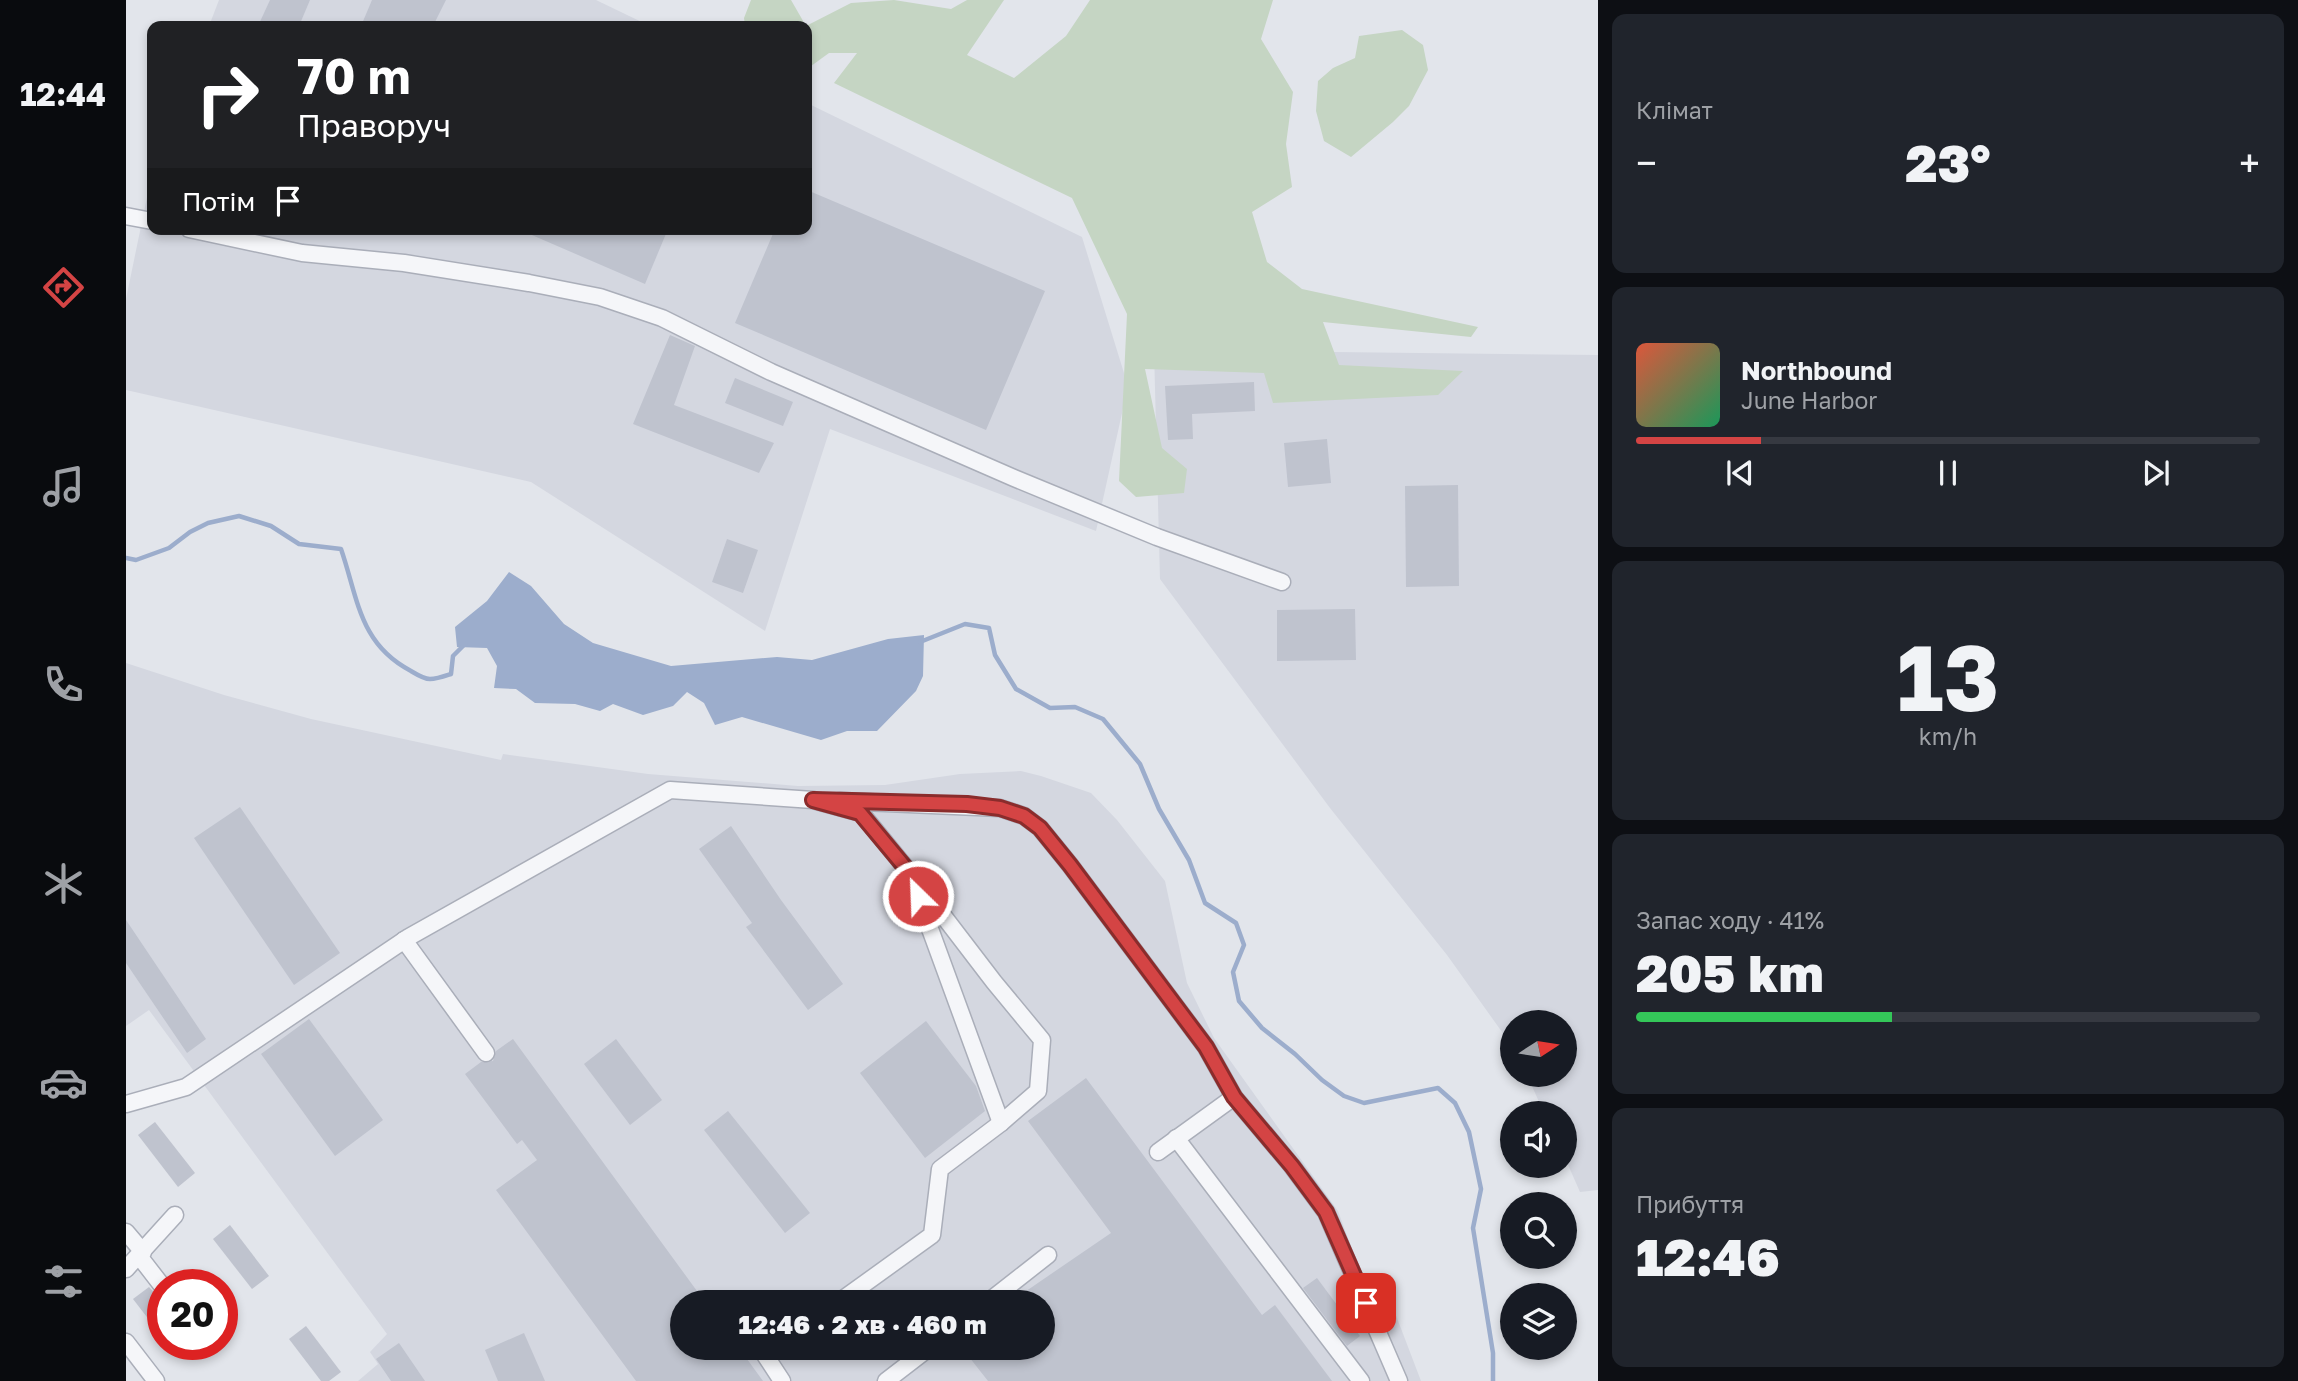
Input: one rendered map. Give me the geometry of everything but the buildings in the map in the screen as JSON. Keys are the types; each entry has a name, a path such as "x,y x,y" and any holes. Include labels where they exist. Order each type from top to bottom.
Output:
{"street":[{"path":"126,216 147,220"},
{"path":"217,235 302,253 404,263 600,297 662,318 771,372 1026,483 1157,537 1282,582"},
{"path":"126,1104 186,1087 404,940 670,790 813,800 967,804 1000,808 1024,816 1040,828 1070,865 1206,1047 1234,1097 1292,1166 1326,1212 1399,1381"},
{"path":"813,800 860,813 1042,1040 1038,1091 940,1169 932,1235 856,1290"},
{"path":"919,884 918,896 1001,1123"},
{"path":"404,940 486,1053"},
{"path":"1158,1152 1234,1097"},
{"path":"1176,1138 1361,1381"},
{"path":"126,1269 175,1215"},
{"path":"126,1232 151,1269"},
{"path":"1003,1290 1048,1255"},
{"path":"127,1346 156,1381"},
{"path":"768,1360 782,1381"},
{"path":"886,1381 913,1360"}],"shaded area":[{"path":"219,0 596,0 640,21 211,21"},
{"path":"812,105 1082,237 1128,386 1096,531 830,429 765,631 531,482 126,390 126,299 147,197 147,235 812,235"},
{"path":"1154,350 1598,355 1598,1190 1580,1192 1574,1178 1577,1178 1577,1101 1539,1101 1532,1087 1577,1087 1577,1010 1500,1010 1500,1029 1447,955 1330,808 1160,579"},
{"path":"126,663 224,695 311,719 501,760 503,754 648,774 798,786 885,785 960,774 1021,771 1041,776 1091,793 1117,820 1165,881 1187,983 1214,1038 1338,1211 1367,1290 1389,1297 1421,1381 358,1381 378,1364 370,1352 387,1334 149,1010 126,1026"}],"green space":[{"path":"751,0 791,0 803,21 744,21"},
{"path":"894,0 951,9 967,0 1004,0 967,55 1014,78 1066,36 1090,0 1273,0 1261,39 1293,92 1286,144 1292,187 1252,212 1267,262 1302,289 1478,327 1471,337 1323,322 1339,365 1463,371 1438,395 1273,403 1264,373 1145,369 1162,448 1187,469 1184,493 1136,497 1119,481 1127,314 1072,198 834,83 857,53 829,53 812,65 812,23 851,3"},
{"path":"1402,30 1423,45 1428,70 1409,106 1351,157 1324,141 1316,111 1318,81 1333,68 1355,58 1359,36"}],"water":[{"path":"509,572 531,586 564,624 593,643 671,666 777,657 812,660 888,639 924,635 923,676 916,691 877,731 847,731 821,740 742,717 715,725 704,703 687,692 673,706 643,715 613,704 600,711 575,704 535,703 516,689 494,688 497,666 487,648 457,647 455,627 487,601"}],"waterway":[{"path":"126,558 136,560 169,548 190,532 208,523 239,516 271,526 299,544 341,549 357,602 370,633 394,660 415,674 430,679 451,674 453,656 465,644"},
{"path":"920,642 965,624 989,628 995,655 1016,689 1050,708 1075,707 1103,719 1140,764 1159,809 1189,860 1205,903 1236,923 1244,945 1233,972 1239,1001 1262,1028 1322,1080 1344,1096 1364,1103 1438,1088 1455,1103 1469,1132 1481,1189 1473,1228 1493,1353 1493,1381"}],"route":[{"path":"918,896 919,884 860,813 813,800 967,804 1000,808 1024,816 1040,828 1206,1047 1234,1097 1292,1166 1326,1212 1366,1303"}]}
